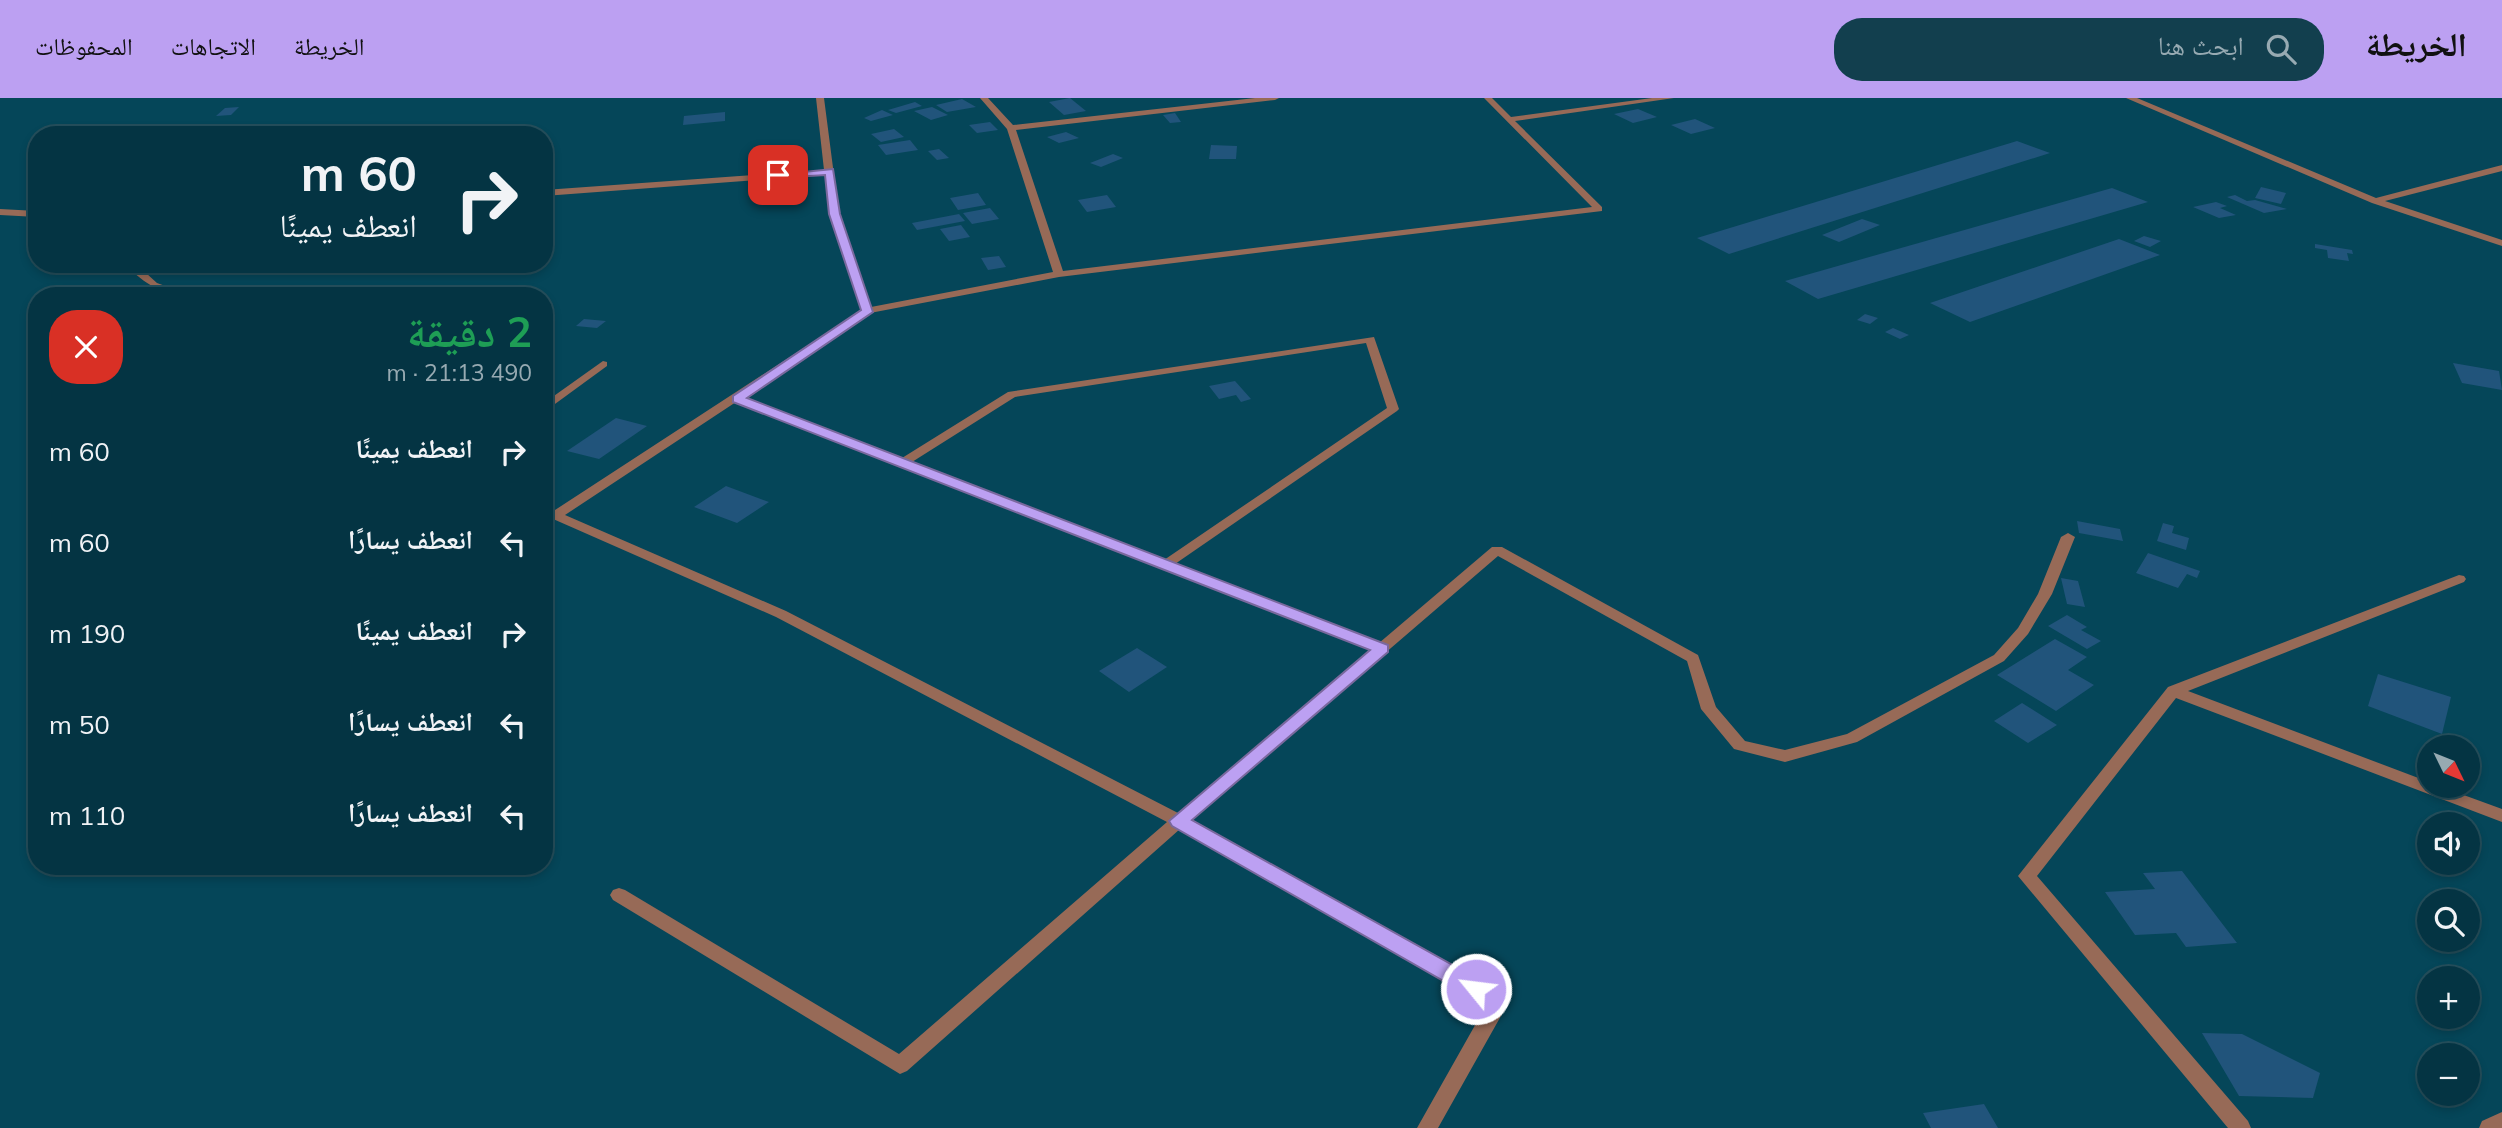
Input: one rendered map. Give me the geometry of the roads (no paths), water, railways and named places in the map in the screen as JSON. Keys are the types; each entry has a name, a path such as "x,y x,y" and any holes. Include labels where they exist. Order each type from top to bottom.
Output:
{"street":[{"path":"820,98 834,214 867,312"},
{"path":"984,98 1011,128 1059,274"},
{"path":"1011,128 1275,98"},
{"path":"553,511 738,399 867,312 1059,274 1599,209 1488,98"},
{"path":"1510,119 1670,98"},
{"path":"2130,98 2375,201 2502,243"},
{"path":"2375,201 2502,168"},
{"path":"553,192 830,172"},
{"path":"0,212 28,214"},
{"path":"140,273 159,287"},
{"path":"903,463 1012,394 1370,339 1393,409 1166,565"},
{"path":"553,402 603,364"},
{"path":"738,399 1382,649"},
{"path":"553,514 781,614 1179,821 1499,1002 1427,1128"},
{"path":"619,895 900,1065 1179,821 1497,550 1693,658 1709,709 1740,745 1785,756 1852,738 1999,658 2023,631 2040,603 2068,537"},
{"path":"2241,1128 2028,876 2173,691 2459,579"},
{"path":"2173,691 2502,816"},
{"path":"2489,1128 2502,1121"}]}
